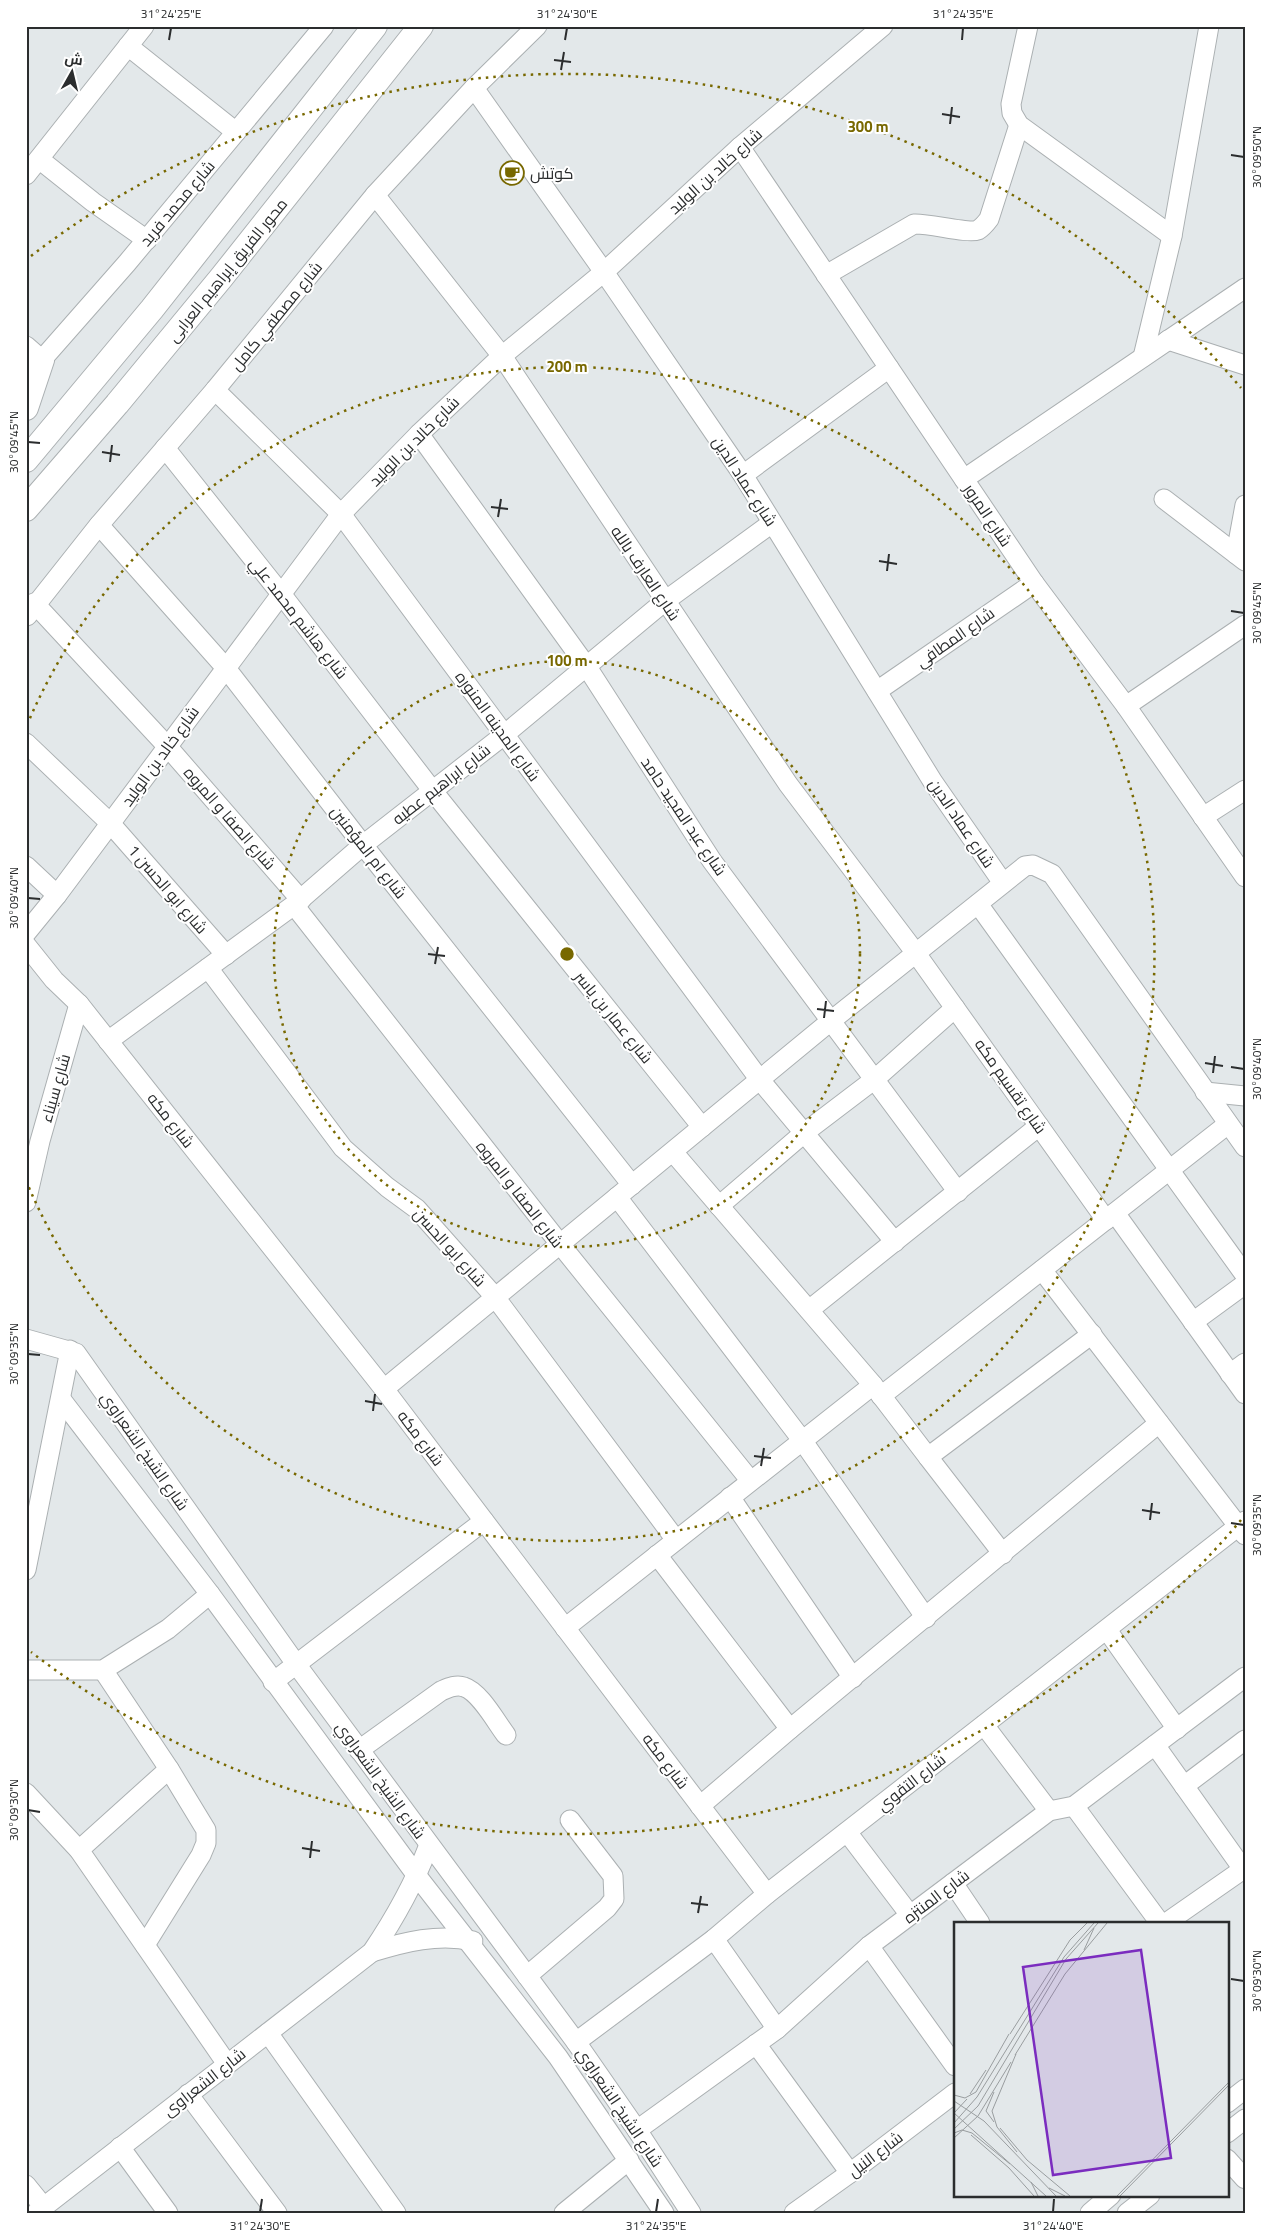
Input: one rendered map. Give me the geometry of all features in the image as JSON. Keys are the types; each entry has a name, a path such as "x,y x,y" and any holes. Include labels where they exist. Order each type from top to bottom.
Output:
{"main road":[{"path":"26,460 146,316 375,26"},
{"name":"محور الفريق إبراهيم العرابى","path":"26,509 117,404 221,278 421,26"},
{"path":"26,408 34,353"}],"street":[{"path":"26,176 144,26"},
{"name":"شارع محمد فريد","path":"26,378 34,353 146,240 324,26"},
{"name":"شارع مصطفي كامل","path":"29,611 99,525 215,390 375,195 474,88 537,26"},
{"name":"شارع خالد بن الوليد","path":"26,933 57,895 225,667 282,595 341,514 419,434 502,356 604,272 740,147 883,26"},
{"path":"1028,26 1011,104 1012,113 1019,125 1172,236"},
{"path":"1143,358 1172,236 1209,26"},
{"path":"128,46 236,132"},
{"name":"شارع عماد الدين","path":"474,88 604,272 743,475 933,782 1002,883"},
{"path":"826,274 914,224 930,224 972,232 979,229 989,219 1019,125"},
{"name":"شارع المرور","path":"740,147 1034,583 1126,706 1245,876"},
{"path":"39,159 93,202 146,240"},
{"name":"شارع العارف بالله","path":"375,195 502,356 788,784 916,952"},
{"path":"964,479 1245,288"},
{"path":"1168,340 1245,366"},
{"path":"743,475 889,368"},
{"name":"شارع المدينه المنوره","path":"215,390 341,514 760,1080 895,1242"},
{"name":"شارع عبد المجيد حامد","path":"419,434 587,667 712,861 958,1192"},
{"name":"شارع هاشم محمد علي","path":"165,448 282,595 432,790"},
{"path":"1164,499 1240,557"},
{"path":"1240,557 1245,505"},
{"name":"شارع ابراهيم عطيه","path":"108,1041 297,903 363,845 587,667 665,601 772,523"},
{"name":"شارع ام المؤمنين","path":"99,525 225,667 632,1185"},
{"name":"شارع المطافي","path":"877,691 1034,583"},
{"name":"شارع الصفا و المروه","path":"29,611 167,746 297,903 560,1244 750,1480"},
{"path":"1126,706 1245,626"},
{"name":"شارع ابو الحسن 1","path":"26,743 110,823 226,956"},
{"name":"شارع عمار بن ياسر","path":"432,790 702,1128"},
{"path":"1203,817 1245,790"},
{"path":"384,1390 832,1020 1025,866 1033,865 1052,874 1245,1147"},
{"path":"26,866 57,895"},
{"path":"978,904 1245,1275"},
{"name":"شارع مكه","path":"26,945 54,980 79,1004 384,1390 768,1894"},
{"name":"شارع تقسيم مكه","path":"916,952 1039,1126 1193,1322 1238,1368 1245,1394"},
{"name":"شارع ابو الحسن","path":"208,968 343,1148 386,1187 417,1209 496,1298 676,1540"},
{"name":"شارع سيناء","path":"26,1202 40,1141 79,1004"},
{"path":"719,1206 804,1133 875,1079 955,1008"},
{"path":"1205,1092 1245,1096"},
{"path":"565,1628 802,1440 877,1390 1042,1270 1228,1124"},
{"path":"809,1310 1039,1126"},
{"path":"673,1152 877,1390 1003,1554"},
{"path":"617,1197 802,1440 926,1618"},
{"path":"1042,1270 1242,1527"},
{"path":"1193,1322 1245,1284"},
{"path":"928,1457 1092,1334"},
{"path":"26,1339 70,1350 26,1570"},
{"name":"شارع الشيخ الشعراوي","path":"70,1350 76,1353 296,1664 576,2042 637,2130 690,2213"},
{"name":"شارع الشيخ الشعراوي","path":"61,1398 210,1594 417,1876 558,2057 664,2213"},
{"path":"700,1806 790,1729 1160,1423"},
{"path":"730,1497 853,1678"},
{"path":"273,1682 484,1521"},
{"name":"شارع التقوي","path":"576,2042 714,1939 768,1894 984,1725 1242,1527"},
{"path":"657,1555 790,1729"},
{"path":"26,1670 103,1670 168,1629 210,1594"},
{"path":"1107,1630 1178,1729"},
{"path":"103,1670 169,1769 206,1830 206,1842 201,1855 145,1945"},
{"name":"شارع المنتزه","path":"637,2130 777,2028 869,1946 1049,1811 1074,1806 1245,1678"},
{"path":"359,1750 441,1691 452,1686 463,1686 476,1694 506,1735"},
{"path":"984,1725 1049,1811"},
{"path":"1184,1786 1245,1740"},
{"path":"1155,1745 1244,1868 1167,1922"},
{"path":"79,1850 169,1769"},
{"path":"26,1793 79,1850 227,2064"},
{"path":"1074,1806 1159,1922"},
{"path":"527,1976 606,1908 614,1898 613,1876 570,1820"},
{"path":"847,1832 910,1915"},
{"name":"شارع الشعراوى","path":"40,2210 372,1952 397,1916 417,1876 429,1845"},
{"path":"953,1883 979,1922"},
{"name":"شارع الشعراوى","path":"372,1952 402,1943 426,1939 467,1940 505,1948"},
{"path":"714,1939 777,2028"},
{"path":"869,1946 954,2065"},
{"path":"268,2033 396,2213"},
{"path":"756,2044 850,2173"},
{"path":"1228,2102 1245,2089"},
{"path":"188,2094 276,2213"},
{"name":"شارع النيل","path":"794,2213 954,2094"},
{"path":"1228,2132 1245,2119"},
{"path":"120,2147 168,2213"},
{"path":"564,2213 629,2160"},
{"path":"1228,2160 1245,2179"},
{"path":"26,2185 40,2210"},
{"path":"1090,2213 1111,2196"},
{"path":"1128,2213 1149,2196"}],"place":[{"name":"كوتش","path":"512,173"}]}
